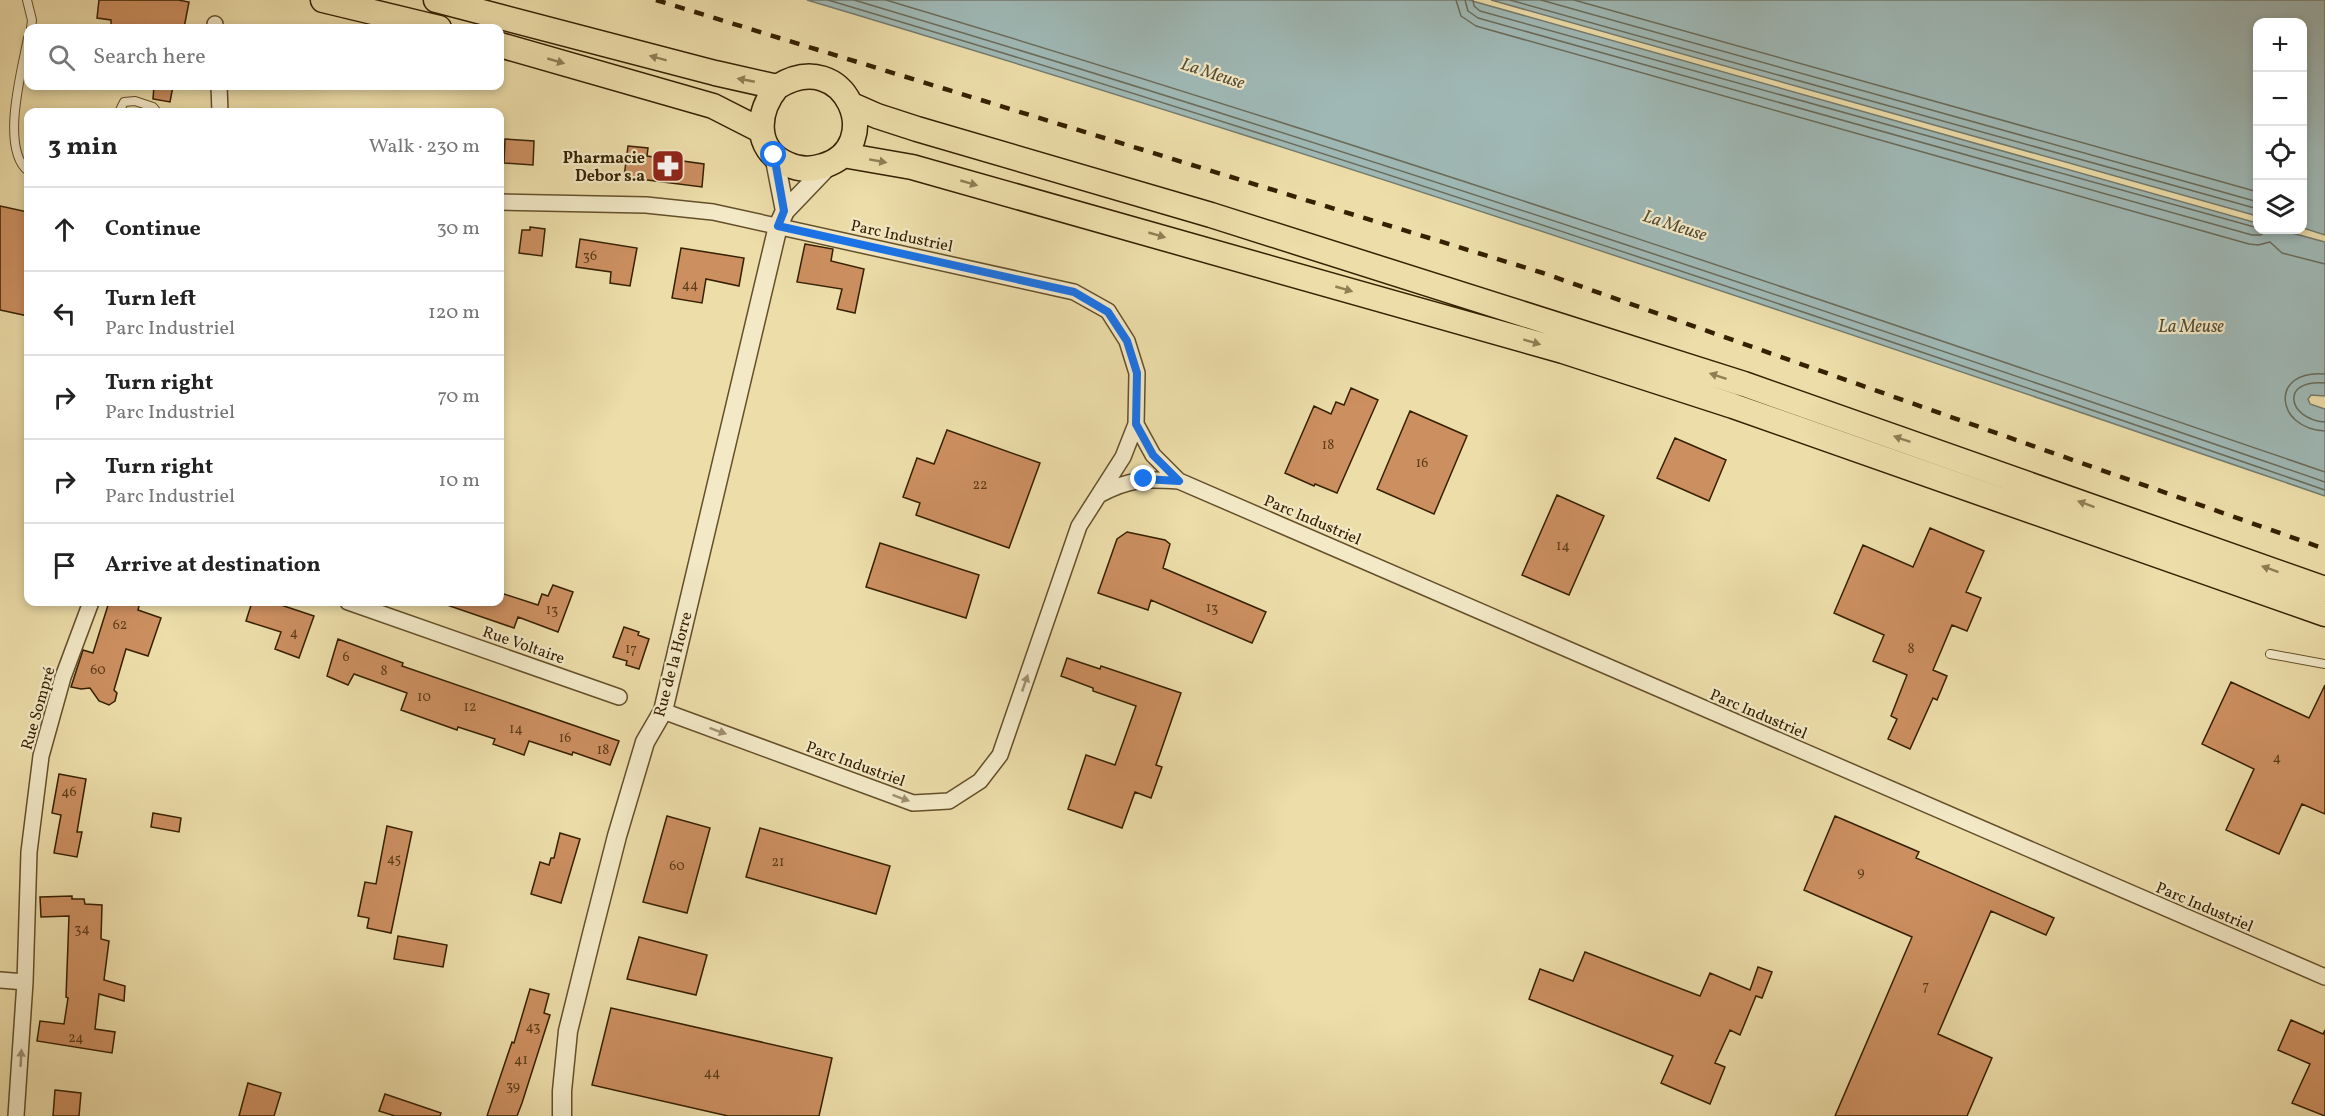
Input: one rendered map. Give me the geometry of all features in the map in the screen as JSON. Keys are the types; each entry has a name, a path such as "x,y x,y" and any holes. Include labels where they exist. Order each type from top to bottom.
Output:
{"highway":[{"path":"323,0 422,24"},
{"path":"436,0 777,87"},
{"path":"504,46 712,106 762,131"},
{"path":"819,76 833,82 844,92 852,105 855,131 850,143 836,160 813,170 796,168 784,163 774,155 766,144 762,131 762,115 767,100 777,87 790,79 819,76"},
{"path":"852,105 917,129 1211,215 1733,381 2325,589"},
{"path":"836,160 912,167 1563,351 1733,406 2325,614"}],"street":[{"path":"219,90 220,108"},
{"path":"774,155 781,218"},
{"path":"781,218 836,160"},
{"name":"Parc Industriel","path":"504,202 646,205 781,218 1074,292 1108,312 1127,341 1137,373 1136,424 1123,457 1079,526 1000,755 980,781 949,801 913,803 663,711"},
{"name":"Rue de la Horre","path":"562,1116 568,1031 617,836 645,742 663,711 781,218"},
{"name":"Parc Industriel","path":"1136,424 1153,455 1179,481"},
{"name":"Parc Industriel","path":"1099,495 1120,484 1144,479 1179,481 2325,977"},
{"name":"Rue Sompré","path":"16,1116 25,983 29,852 41,756 63,677 90,606"},
{"name":"Rue Voltaire","path":"360,606 619,696"},
{"path":"0,980 25,983"}],"lane":[{"path":"27,0 31,24"},
{"path":"24,58 12,131 24,166"},
{"path":"121,108 124,102 135,101 154,108"},
{"path":"2270,654 2325,664"}],"water":[{"name":"La Meuse","path":"807,0 1469,0 2253,222 2253,234 2296,234 2325,242 2325,396 2311,395 2308,399 2310,404 2325,409 2325,496 1568,240 998,58"},
{"path":"1491,0 2325,0 2325,235 2307,229 2307,18 2253,18 2253,215"}],"building":[{"path":"99,0 189,2 185,24 111,24 111,20 97,18"},
{"path":"154,90 172,90 170,102 153,99"},
{"path":"505,139 534,141 533,165 504,163"},
{"path":"628,146 648,148 647,156 704,164 702,187 624,177"},
{"path":"0,206 24,211 24,315 0,310"},
{"path":"530,227 545,229 542,256 519,253 522,230 530,230"},
{"path":"580,239 637,248 630,286 610,283 611,272 576,267"},
{"path":"805,244 833,249 831,261 864,269 855,313 837,309 842,289 797,282"},
{"path":"681,248 744,258 739,286 706,279 702,303 672,298"},
{"path":"1351,388 1378,400 1337,493 1285,473 1314,406 1331,414 1336,402 1344,405"},
{"path":"1410,411 1467,436 1434,514 1377,489"},
{"path":"947,430 1040,463 1009,548 916,515 920,503 903,497 917,458 934,464"},
{"path":"1675,438 1726,460 1709,501 1657,478"},
{"path":"1557,495 1604,516 1569,595 1522,575"},
{"path":"1930,528 1984,551 1966,592 1981,598 1967,631 1952,625 1933,670 1947,676 1937,700 1933,698 1910,749 1888,739 1897,719 1891,716 1907,675 1873,661 1884,635 1834,613 1863,545 1913,567"},
{"path":"1127,532 1165,540 1170,544 1163,568 1266,612 1252,643 1151,600 1148,610 1098,593 1117,539"},
{"path":"880,543 979,575 966,618 866,587"},
{"path":"553,585 573,592 558,632 518,617 514,628 450,606 504,606 504,594 538,605 542,594 548,596"},
{"path":"108,606 139,606 138,610 161,618 148,656 126,649 114,690 117,693 115,701 109,705 99,701 90,688 71,687 83,650 93,653"},
{"path":"251,606 284,606 314,616 299,658 275,649 281,632 246,621"},
{"path":"624,627 639,632 638,635 649,639 639,669 626,665 627,661 613,657"},
{"path":"338,639 403,663 402,666 619,741 610,765 573,752 572,755 529,741 524,755 493,744 495,739 458,727 457,730 401,710 407,693 354,674 348,685 327,676"},
{"path":"1067,658 1100,669 1101,666 1181,693 1156,765 1162,767 1151,798 1135,792 1122,828 1068,809 1086,755 1115,765 1136,706 1093,691 1093,688 1061,676"},
{"path":"2231,682 2309,718 2325,685 2325,814 2302,804 2279,854 2226,830 2254,769 2202,744"},
{"path":"59,774 86,779 77,832 82,832 77,857 54,853 61,815 52,813"},
{"path":"153,813 181,818 179,832 151,827"},
{"path":"667,816 710,828 687,913 643,902"},
{"path":"1835,816 1919,852 1916,858 2054,918 2046,935 1991,911 1938,1034 1992,1058 1967,1116 1835,1116 1912,937 1804,890"},
{"path":"387,826 412,832 391,933 367,928 369,918 358,916 365,882 376,884"},
{"path":"760,828 890,866 876,914 746,877"},
{"path":"560,833 580,839 561,903 531,894 540,862 549,865 551,858 554,858"},
{"path":"72,896 72,899 84,899 85,904 102,905 101,939 109,941 104,980 125,986 124,1001 99,994 95,1029 115,1032 112,1053 37,1041 40,1021 64,1024 68,998 66,997 69,916 41,917 40,897"},
{"path":"398,936 447,945 443,967 394,959"},
{"path":"639,937 707,955 696,995 627,979"},
{"path":"1585,952 1700,996 1710,973 1750,990 1758,967 1772,972 1762,998 1756,996 1740,1035 1730,1030 1715,1063 1725,1067 1710,1104 1661,1083 1673,1056 1529,999 1540,969 1573,981"},
{"path":"530,989 549,994 544,1013 550,1015 522,1103 517,1116 487,1116 512,1042 514,1043"},
{"path":"611,1008 832,1058 819,1116 728,1116 592,1085"},
{"path":"2291,1020 2323,1034 2325,1030 2325,1116 2292,1103 2310,1064 2278,1050"},
{"path":"248,1083 281,1093 274,1116 239,1116"},
{"path":"55,1090 81,1093 79,1116 53,1116"},
{"path":"385,1094 441,1113 440,1116 395,1116 379,1111"}],"railway":[{"path":"656,0 1543,273 2325,549"}],"place":[{"name":"Pharmacie Debor s.a","path":"668,166"}],"route":[{"path":"774,155 784,211 778,226 1074,292 1108,312 1127,341 1137,373 1136,424 1153,455 1179,481 1144,479"}]}
